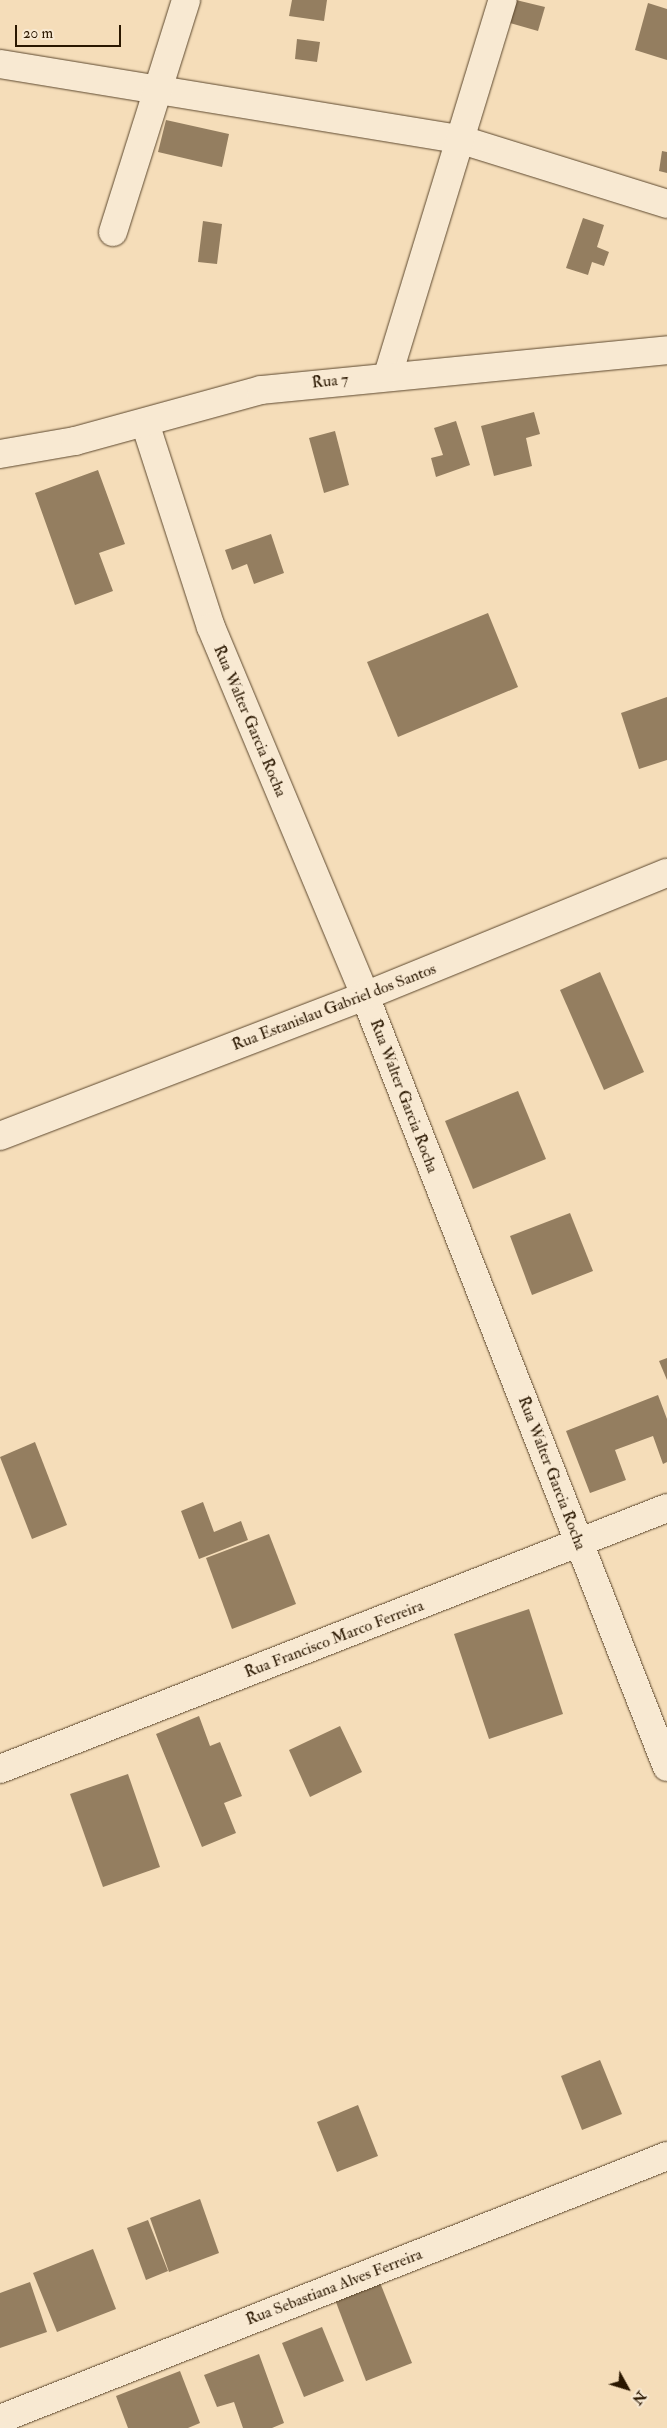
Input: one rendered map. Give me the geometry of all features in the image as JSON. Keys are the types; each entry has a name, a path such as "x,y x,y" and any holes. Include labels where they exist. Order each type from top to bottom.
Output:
{"street":[{"path":"113,232 186,0"},
{"path":"388,376 462,140 503,0"},
{"path":"0,64 462,140 667,204"},
{"name":"Rua 7","path":"0,454 75,441 145,423 231,395 388,376 667,350"},
{"name":"Rua Walter Garcia Rocha","path":"145,423 211,626 365,996 667,1767"},
{"name":"Rua Estanislau Gabriel dos Santos","path":"0,1136 365,996 667,873"},
{"name":"Rua Francisco Marco Ferreira","path":"0,1769 580,1544 667,1508"},
{"name":"Rua Sebastiana Alves Ferreira","path":"0,2418 667,2156"}],"building":[{"path":"292,0 327,0 324,21 289,16"},
{"path":"516,0 545,7 538,31 510,23"},
{"path":"648,3 667,9 667,60 635,50"},
{"path":"297,39 320,42 317,62 295,59"},
{"path":"166,120 229,134 222,167 158,152"},
{"path":"662,151 667,152 667,173 659,171"},
{"path":"583,218 604,225 597,247 609,252 604,266 592,262 588,275 566,268"},
{"path":"203,221 222,224 217,264 198,262"},
{"path":"534,412 540,434 526,438 532,466 494,476 481,426"},
{"path":"456,421 470,465 436,477 431,458 443,455 434,428"},
{"path":"335,431 349,485 324,493 309,438"},
{"path":"98,470 125,544 99,553 113,591 75,605 35,493"},
{"path":"271,534 284,573 254,584 247,564 232,570 225,550"},
{"path":"488,613 518,687 398,737 367,662"},
{"path":"667,697 667,760 639,769 621,713"},
{"path":"600,972 644,1072 604,1090 560,990"},
{"path":"518,1091 546,1159 473,1189 445,1121"},
{"path":"570,1213 593,1271 532,1295 510,1236"},
{"path":"667,1358 667,1380 659,1361"},
{"path":"658,1395 667,1419 667,1462 663,1464 653,1436 615,1450 626,1480 590,1493 566,1431"},
{"path":"35,1442 67,1525 32,1539 0,1457"},
{"path":"203,1502 214,1532 241,1521 248,1540 199,1559 181,1511"},
{"path":"269,1534 296,1604 232,1629 206,1558"},
{"path":"529,1609 563,1714 489,1739 454,1634"},
{"path":"199,1716 210,1746 220,1742 242,1796 224,1803 236,1833 202,1847 156,1734"},
{"path":"340,1726 362,1772 310,1797 289,1750"},
{"path":"128,1774 160,1867 103,1887 70,1794"},
{"path":"600,2060 622,2114 582,2130 561,2076"},
{"path":"358,2105 378,2156 337,2172 317,2122"},
{"path":"200,2199 219,2253 169,2272 150,2218"},
{"path":"148,2220 168,2271 146,2280 127,2228"},
{"path":"93,2249 116,2309 57,2332 33,2273"},
{"path":"379,2280 412,2363 366,2381 334,2297"},
{"path":"30,2282 47,2332 0,2348 0,2293"},
{"path":"322,2327 344,2381 304,2397 282,2343"},
{"path":"259,2354 284,2423 272,2428 243,2428 234,2402 217,2407 204,2375"},
{"path":"180,2371 200,2423 188,2428 128,2428 116,2396"}]}
